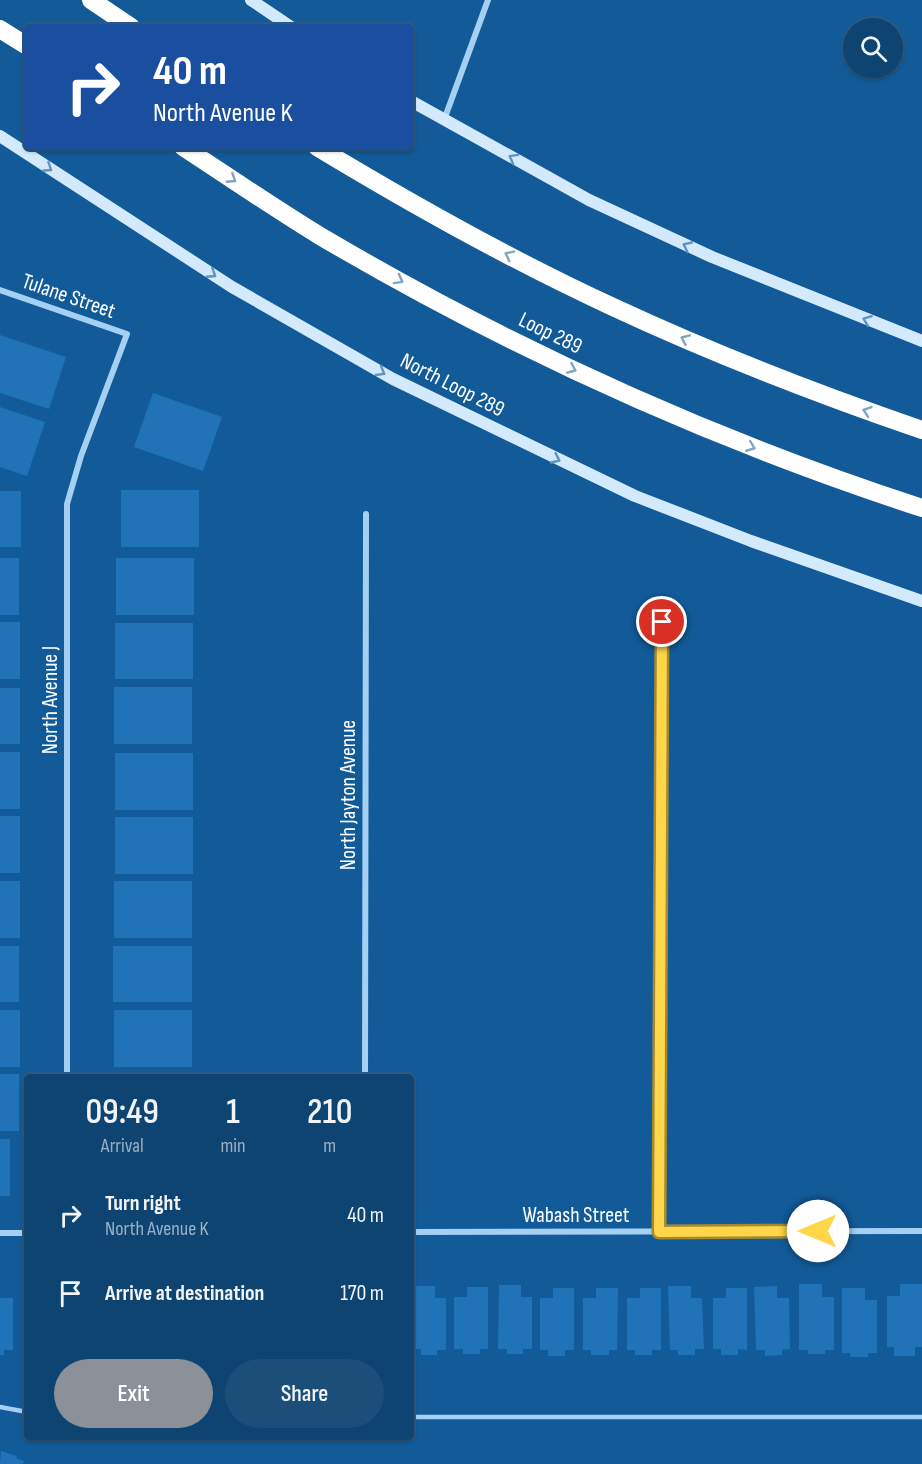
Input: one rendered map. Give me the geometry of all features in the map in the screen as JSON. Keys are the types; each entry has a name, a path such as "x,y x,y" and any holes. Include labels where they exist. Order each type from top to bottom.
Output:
{"highway":[{"path":"91,0 127,24"},
{"path":"1,30 24,44"},
{"name":"Loop 289","path":"188,150 329,241 454,310 558,363 787,462 922,508"},
{"path":"321,150 511,257 613,307 752,368 922,429"}],"main road":[{"path":"251,0 287,24"},
{"path":"414,103 589,200 712,257 922,340"},
{"name":"North Loop 289","path":"0,136 232,287 393,379 635,496 751,542 922,601"}],"street":[{"path":"444,120 488,0"},
{"name":"Tulane Street","path":"0,290 127,333"},
{"name":"North Avenue J","path":"67,1074 67,504 81,456 127,333"},
{"name":"North Jayton Avenue","path":"365,1074 366,514"},
{"path":"659,1232 662,622"},
{"name":"Wabash Street","path":"414,1232 922,1231"},
{"path":"0,1233 24,1233"}],"lane":[{"path":"0,1407 24,1412"},
{"path":"414,1417 922,1417"}],"building":[{"path":"0,335 66,357 49,409 0,393"},
{"path":"153,393 222,417 203,471 134,447"},
{"path":"0,407 45,422 27,476 0,467"},
{"path":"121,490 199,490 199,547 121,547"},
{"path":"0,491 21,491 21,547 0,547"},
{"path":"0,558 19,558 19,615 0,615"},
{"path":"116,558 194,558 194,615 116,615"},
{"path":"0,622 20,622 20,679 0,679"},
{"path":"115,623 193,623 193,679 115,679"},
{"path":"114,687 192,687 192,744 114,744"},
{"path":"0,688 20,688 20,744 0,744"},
{"path":"0,752 20,752 20,809 0,809"},
{"path":"115,753 193,753 193,810 115,810"},
{"path":"0,816 20,816 20,873 0,873"},
{"path":"115,817 193,817 193,874 115,874"},
{"path":"0,881 20,881 20,938 0,938"},
{"path":"114,881 192,881 192,938 114,938"},
{"path":"0,946 19,946 19,1002 0,1002"},
{"path":"113,946 192,946 192,1002 113,1002"},
{"path":"0,1010 20,1010 20,1067 0,1067"},
{"path":"114,1010 192,1010 192,1067 114,1067"},
{"path":"0,1074 19,1074 19,1131 0,1131"},
{"path":"0,1139 10,1139 10,1196 0,1196"},
{"path":"799,1284 822,1284 822,1297 834,1297 834,1350 825,1350 825,1354 808,1354 808,1350 799,1350"},
{"path":"900,1284 922,1284 922,1347 915,1347 915,1356 894,1356 894,1347 887,1347 887,1296 900,1296"},
{"path":"499,1285 521,1285 521,1297 532,1297 532,1349 523,1349 523,1354 507,1354 507,1349 498,1349"},
{"path":"414,1286 435,1286 435,1298 446,1298 446,1350 437,1350 437,1355 421,1355 421,1349 414,1349"},
{"path":"668,1286 691,1286 691,1298 702,1298 704,1349 695,1349 695,1355 678,1355 678,1350 670,1350"},
{"path":"777,1286 777,1298 789,1298 790,1349 782,1350 782,1355 765,1356 765,1350 756,1350 754,1287"},
{"path":"467,1287 488,1287 488,1349 480,1349 480,1354 463,1354 463,1349 454,1349 454,1297 467,1297"},
{"path":"553,1288 574,1288 574,1350 565,1350 565,1356 548,1356 548,1350 540,1350 540,1298 553,1298"},
{"path":"596,1288 618,1288 617,1350 609,1350 609,1355 591,1355 591,1350 583,1350 583,1298 596,1298"},
{"path":"640,1288 661,1288 661,1350 652,1350 652,1355 635,1355 635,1350 627,1350 627,1298 640,1298"},
{"path":"726,1288 747,1288 747,1350 738,1349 738,1355 721,1355 721,1349 713,1349 713,1298 726,1298"},
{"path":"842,1288 865,1288 865,1300 877,1300 877,1353 868,1353 868,1357 850,1357 850,1353 842,1353"},
{"path":"0,1298 13,1298 13,1350 4,1350 4,1355 0,1355"},
{"path":"1,1451 17,1456 16,1458 24,1461 23,1464 0,1464"}],"route":[{"path":"662,622 659,1232 818,1231"}]}
